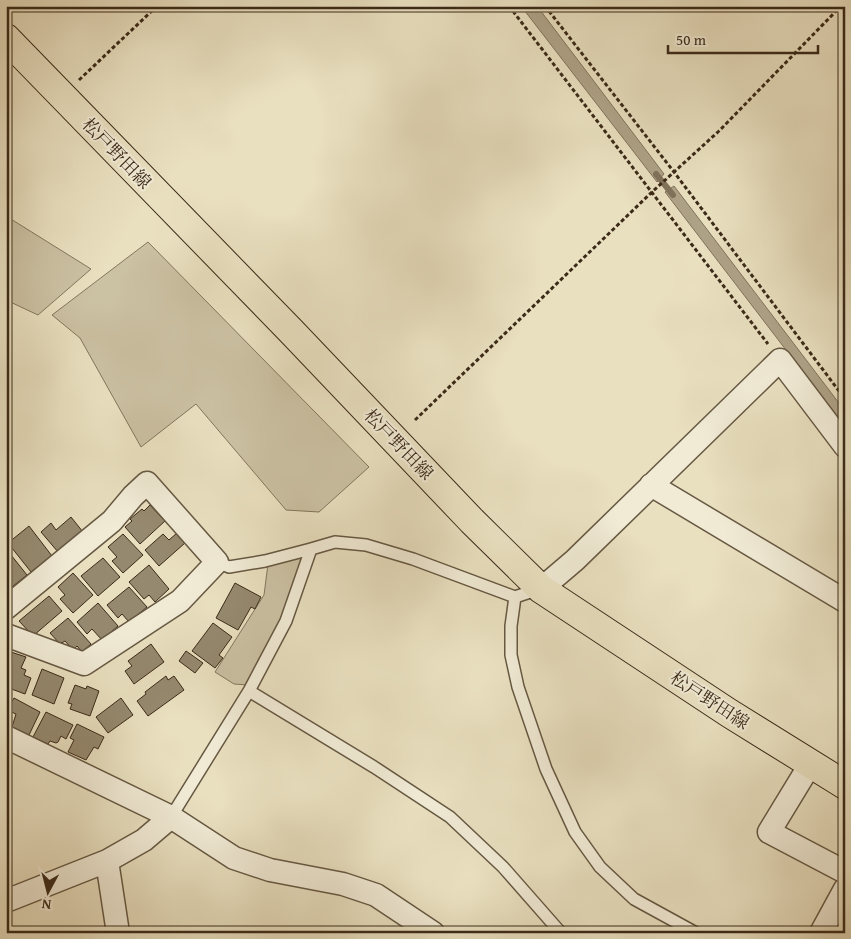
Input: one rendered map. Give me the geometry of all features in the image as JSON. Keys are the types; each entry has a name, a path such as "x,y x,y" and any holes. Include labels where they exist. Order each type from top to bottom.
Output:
{"main road":[{"name":"松戸野田線","path":"6,38 291,331 472,521 541,589 728,713 845,785"}],"street":[{"path":"541,589 574,560 780,360 845,446"},
{"path":"6,608 112,521 147,483 216,562 180,601 84,664 6,636"},
{"path":"651,485 845,601"},
{"path":"6,737 171,817 234,858 270,870 343,884 376,895 433,933"},
{"path":"811,763 769,832 845,872"},
{"path":"6,901 107,861 144,840 171,817"},
{"path":"107,861 118,933"},
{"path":"821,933 845,889"}],"lane":[{"path":"216,562 229,566 265,561 335,542 366,545 413,559 515,597 541,589"},
{"path":"171,817 249,691 286,621 311,549"},
{"path":"515,597 511,626 511,655 518,686 546,769 575,832 600,867 634,899 696,933"},
{"path":"249,691 374,767 450,817 504,867 561,933"}],"path":[{"path":"62,96 157,6"},
{"path":"509,6 780,360"},
{"path":"545,6 674,172 845,399"},
{"path":"415,420 652,192 719,131 841,6"}],"shaded area":[{"path":"521,6 537,6 664,174 657,182"},
{"path":"674,186 845,411 845,427 665,192"},
{"path":"6,216 91,269 38,315 6,300"},
{"path":"148,242 369,467 319,512 286,510 196,404 141,447 80,338 52,315"},
{"path":"301,556 303,559 283,617 248,685 234,684 215,672 264,595 268,564"}],"building":[{"path":"150,505 165,521 140,544 125,527 132,521 130,519"},
{"path":"71,517 83,532 58,552 41,532 51,523 56,530"},
{"path":"29,526 52,556 31,572 8,543"},
{"path":"177,533 185,543 159,566 145,550 163,534 169,540"},
{"path":"123,534 143,555 123,573 112,561 117,557 108,547"},
{"path":"7,550 27,575 7,591 6,589"},
{"path":"103,558 120,577 98,596 81,576"},
{"path":"149,565 169,589 155,602 149,595 144,599 129,582"},
{"path":"73,573 93,595 73,613 60,599 65,595 58,587"},
{"path":"235,583 261,597 255,609 251,607 238,630 216,618"},
{"path":"129,587 147,607 129,622 122,614 118,618 107,605"},
{"path":"49,596 62,611 33,636 19,621"},
{"path":"98,603 118,626 102,640 92,629 87,634 77,622"},
{"path":"68,618 91,644 82,652 77,646 73,650 65,641 60,644 50,633"},
{"path":"213,623 232,637 219,655 223,658 215,668 192,651"},
{"path":"151,644 164,662 134,684 125,671 132,666 128,661"},
{"path":"186,651 203,663 195,673 179,661"},
{"path":"11,652 26,657 21,668 26,670 24,675 31,678 25,694 6,687 6,665"},
{"path":"42,669 64,678 54,704 32,695"},
{"path":"166,676 168,680 174,676 184,690 148,716 137,701 146,694 145,692"},
{"path":"75,685 86,689 87,686 99,691 90,716 70,709 72,704 68,703"},
{"path":"14,698 40,712 29,735 12,727 16,714 7,710"},
{"path":"121,698 133,715 108,733 96,717"},
{"path":"46,712 73,725 66,739 61,736 58,742 50,741 48,744 33,737"},
{"path":"77,724 104,737 98,749 94,747 86,760 68,752 74,740 70,738"}],"waterway":[{"path":"656,174 673,195"}]}
